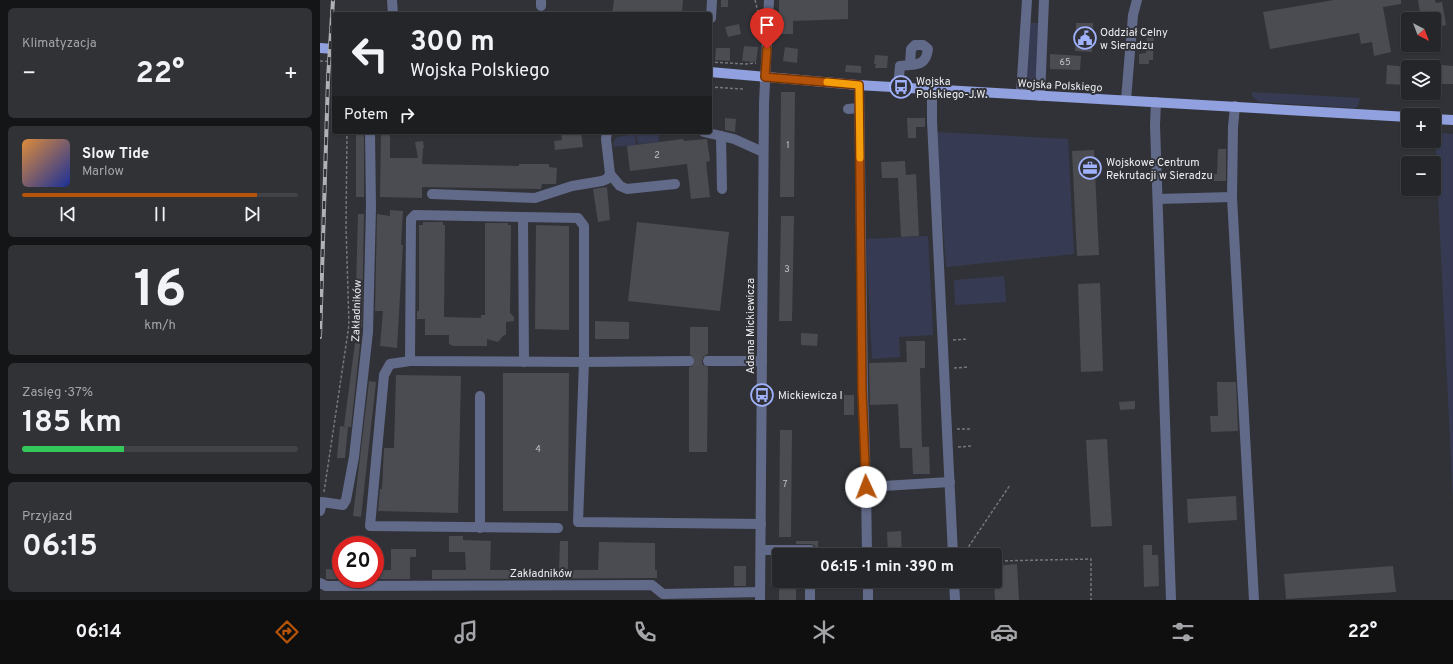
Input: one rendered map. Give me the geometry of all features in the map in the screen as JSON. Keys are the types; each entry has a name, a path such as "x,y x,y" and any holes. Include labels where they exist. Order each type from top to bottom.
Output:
{"main road":[{"path":"320,48 332,49"},
{"name":"Wojska Polskiego","path":"712,72 859,85 1401,117"},
{"path":"1441,119 1453,120"}],"street":[{"path":"392,0 392,12"},
{"path":"711,12 712,0"},
{"name":"Adama Mickiewicza","path":"760,596 765,77 769,0"},
{"path":"1021,94 1027,0"},
{"path":"1040,96 1044,0"},
{"path":"1126,100 1133,15 1137,0"},
{"path":"1026,17 1043,19"},
{"path":"898,87 900,66 910,65"},
{"path":"859,85 862,390 867,548"},
{"path":"932,89 932,122 953,548"},
{"path":"1156,102 1155,125 1171,600"},
{"path":"1235,106 1232,197 1254,600"},
{"path":"848,109 859,108"},
{"name":"Zakładników","path":"321,507 343,505 346,500 354,457 368,332 371,207 370,134"},
{"path":"607,134 610,174 624,189 675,184"},
{"path":"712,134 734,139 764,152"},
{"path":"721,136 722,189"},
{"path":"432,194 535,198 572,186 602,181 610,174"},
{"path":"1158,199 1232,197"},
{"path":"410,360 410,219 416,215 578,218 584,226 584,362 578,522 761,524"},
{"path":"523,218 524,362"},
{"path":"558,528 370,526 384,375 390,364 410,360 524,362 689,361"},
{"path":"708,361 762,361"},
{"path":"480,396 480,528"},
{"path":"866,487 950,482"},
{"path":"761,550 772,550"},
{"name":"Zakładników","path":"320,584 326,586 652,585 663,594 760,596"},
{"path":"810,588 810,600"},
{"path":"868,588 868,600"},
{"path":"954,588 955,600"}],"path":[{"path":"320,60 332,62"},
{"path":"712,62 739,64"},
{"path":"712,87 743,89"},
{"path":"321,507 349,325 346,227 347,134"},
{"path":"968,548 1010,484"},
{"path":"1002,561 1091,559 1090,600"}],"shaded area":[{"path":"1029,23 1038,23 1036,76 1034,80 1028,79 1027,76"},
{"path":"1251,92 1360,98 1358,106 1355,108 1259,102 1253,97"},
{"path":"936,132 1068,139 1074,254 946,267"},
{"path":"1441,133 1453,134 1453,502 1438,196 1441,196 1441,156 1436,156 1436,148 1441,148"},
{"path":"635,134 636,145 613,147 614,141 617,137"},
{"path":"636,134 658,134 659,142 638,144"},
{"path":"928,236 933,335 899,337 900,357 872,359 866,239"},
{"path":"1004,276 1006,302 955,305 954,280"}],"building":[{"path":"614,0 683,0 682,12 612,12"},
{"path":"721,0 728,0 728,7 721,7"},
{"path":"779,0 848,0 848,19 793,21 793,34 779,34"},
{"path":"1334,0 1401,0 1401,4 1383,7 1391,52 1374,56 1372,42 1361,44 1359,33 1270,49 1263,12"},
{"path":"1418,0 1435,0 1436,3 1442,2 1446,25 1441,26 1441,12 1420,12"},
{"path":"1076,23 1093,23 1092,52 1075,51"},
{"path":"739,24 741,34 728,37 725,27"},
{"path":"1147,32 1154,32 1153,60 1149,60 1149,64 1139,64 1139,54 1146,53"},
{"path":"744,46 758,47 756,62 742,61"},
{"path":"785,47 798,49 797,63 783,61"},
{"path":"716,48 730,48 730,61 715,60"},
{"path":"1050,54 1081,56 1080,70 1050,69"},
{"path":"875,55 888,56 887,68 875,68"},
{"path":"846,65 861,66 861,73 845,72"},
{"path":"1387,65 1401,66 1401,85 1386,84"},
{"path":"1442,65 1453,66 1453,84 1441,84"},
{"path":"781,92 795,92 794,197 780,197"},
{"path":"725,118 736,119 735,132 725,130"},
{"path":"907,118 925,118 925,127 916,127 916,138 908,138"},
{"path":"356,134 364,134 364,197 356,197"},
{"path":"381,134 390,134 390,158 418,158 415,142 423,141 424,148 422,164 519,166 519,164 549,164 549,167 557,168 556,184 542,184 541,189 422,187 422,198 380,197"},
{"path":"561,134 581,134 583,147 555,150 554,141 562,140"},
{"path":"683,139 684,141 707,139 710,161 706,162 710,197 691,199 687,164 630,171 627,146"},
{"path":"1218,149 1226,149 1226,181 1214,181 1214,174 1217,174"},
{"path":"1094,150 1099,255 1077,256 1072,151"},
{"path":"905,161 906,175 916,174 919,236 901,237 898,178 882,178 881,162"},
{"path":"607,187 610,220 598,222 593,189"},
{"path":"390,210 403,211 401,245 403,245 397,348 380,346 383,311 375,311 377,214 390,216"},
{"path":"358,214 364,214 362,327 355,327"},
{"path":"781,216 794,216 792,321 779,321"},
{"path":"423,222 443,222 443,225 445,225 444,317 481,318 481,315 485,315 485,223 508,223 508,225 511,225 510,313 514,317 514,321 506,322 506,335 504,335 498,342 487,339 487,346 453,346 449,344 449,335 425,335 425,319 417,319 417,311 419,311 419,225 423,225"},
{"path":"637,222 729,232 720,311 628,301"},
{"path":"536,225 569,226 569,330 535,329"},
{"path":"1100,283 1103,371 1081,372 1078,284"},
{"path":"595,321 629,322 629,339 595,339"},
{"path":"690,327 708,327 708,354 704,356 702,361 703,365 708,367 707,452 689,452 689,367 693,366 695,361 694,357 690,355"},
{"path":"801,333 818,334 817,346 801,345"},
{"path":"906,341 925,341 925,368 920,368 922,447 929,447 930,474 913,474 912,448 900,448 898,404 870,405 869,363 907,362"},
{"path":"355,343 360,344 351,427 344,426"},
{"path":"503,373 569,373 568,511 503,511"},
{"path":"396,375 461,376 458,513 378,511 380,489 382,489 384,448 394,448"},
{"path":"369,381 376,382 361,517 353,516"},
{"path":"1217,382 1236,382 1238,431 1211,432 1210,416 1218,416"},
{"path":"844,395 854,395 854,415 844,415"},
{"path":"1135,401 1135,409 1120,410 1119,402"},
{"path":"340,426 348,427 345,458 337,458"},
{"path":"780,430 792,430 791,537 779,537"},
{"path":"1107,439 1112,526 1091,527 1086,440"},
{"path":"1236,496 1237,520 1188,523 1187,499"},
{"path":"901,531 902,548 888,548 887,532"},
{"path":"449,536 463,536 463,540 491,541 490,570 559,570 560,541 568,541 568,570 598,570 599,542 655,543 655,570 657,570 657,578 432,579 432,570 466,570 465,552 449,552"},
{"path":"796,541 818,541 818,548 810,544 796,544"},
{"path":"1143,545 1152,545 1152,555 1158,555 1159,586 1144,587"},
{"path":"391,549 416,549 416,557 410,557 410,579 384,579 384,570 391,570"},
{"path":"1017,564 1019,600 995,600 994,588 1002,588 1002,565"},
{"path":"734,566 746,566 746,586 734,586"},
{"path":"1393,566 1396,592 1286,599 1284,574"},
{"path":"326,569 332,569 332,579 326,579"},
{"path":"779,588 796,588 796,600 779,600"}],"tunnel":[{"path":"689,361 708,361"}],"railway":[{"path":"332,12 333,0"},
{"path":"320,337 328,79 332,16"}],"slow traffic":[{"path":"827,82 859,85 860,158"}],"place":[{"name":"Oddział Celny w Sieradzu","path":"1085,38"},
{"name":"Wojska Polskiego-J.W.","path":"901,87"},
{"name":"Wojskowe Centrum Rekrutacji w Sieradzu","path":"1090,168"},
{"name":"Mickiewicza I","path":"762,395"}],"route":[{"path":"767,49 765,77 859,85 862,390 866,487"}]}
